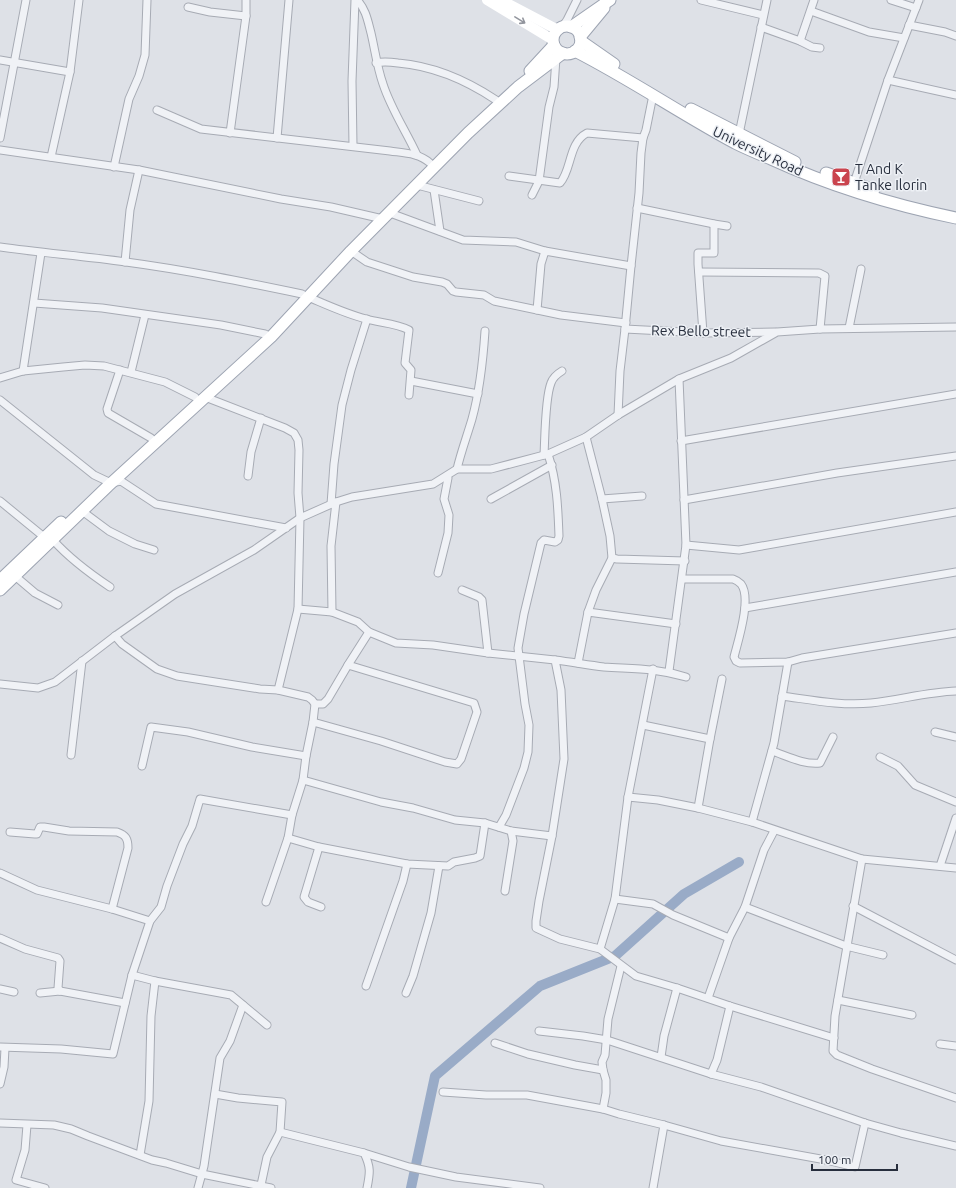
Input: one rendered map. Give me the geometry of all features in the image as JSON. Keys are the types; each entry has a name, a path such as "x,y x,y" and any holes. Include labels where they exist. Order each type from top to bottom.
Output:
{"main road":[{"path":"305,295 350,251 430,163 464,129 532,69 560,34 609,1"},
{"path":"0,580 82,511 108,481 268,336 305,295 383,216 509,95 560,55 575,51 578,48 580,39 609,1"},
{"path":"560,34 578,33 580,39"},
{"path":"560,34 556,48 560,55"},
{"name":"University Road","path":"580,39 604,58 689,108 793,161 904,199 956,211"},
{"name":"University Road","path":"575,51 601,64 736,144 790,168 847,189 902,206 956,218"},
{"path":"0,590 151,438 200,397"}],"street":[{"path":"0,138 3,104 15,62 26,0"},
{"path":"51,157 70,72 79,0"},
{"path":"114,166 129,99 145,55 147,0"},
{"path":"230,133 246,16 246,0"},
{"path":"277,138 288,0"},
{"path":"353,146 352,81 356,0"},
{"path":"356,0 361,4 366,16 376,63 392,107 417,155"},
{"path":"487,0 560,34"},
{"path":"501,0 560,34"},
{"path":"560,34 577,0"},
{"path":"701,0 763,15"},
{"path":"740,134 760,27 767,0"},
{"path":"800,41 814,0"},
{"path":"892,0 916,8"},
{"path":"854,183 888,80 919,0"},
{"path":"188,7 210,12 246,16"},
{"path":"811,11 869,32 904,38"},
{"path":"909,25 945,32 956,36"},
{"path":"760,27 800,41 812,47 820,48"},
{"path":"532,195 539,181 549,107 560,55"},
{"path":"0,60 70,72"},
{"path":"376,63 411,64 437,70 461,80 496,100"},
{"path":"888,80 956,95"},
{"path":"618,415 620,371 626,326 643,138 653,95"},
{"path":"157,110 201,130 353,146 417,155 423,157 430,163"},
{"path":"509,176 560,184 564,180 570,157 578,141 587,133 643,138"},
{"path":"0,150 139,170 281,200 383,216 463,240 516,242 545,251 631,266"},
{"path":"125,262 130,210 139,170"},
{"path":"417,185 479,201"},
{"path":"434,190 440,232"},
{"path":"637,208 727,226"},
{"path":"703,332 698,253 714,253 714,224"},
{"path":"0,247 125,262 230,279 305,295 341,311 367,320 395,325 409,330 405,363 411,370 409,395"},
{"name":"Rex Bello street","path":"350,251 367,262 413,276 442,282 447,284 453,291 456,292 484,294 494,301 626,326 703,332 777,332 849,328 956,327"},
{"path":"537,310 541,264 545,251"},
{"path":"23,371 41,253"},
{"path":"849,328 861,269"},
{"path":"699,272 819,273 824,276 820,329"},
{"path":"34,303 102,308 221,325 268,336"},
{"path":"131,372 145,315"},
{"path":"332,612 331,546 334,464 342,405 351,370 367,320"},
{"path":"458,469 461,453 465,444 478,394 483,362 485,331"},
{"path":"0,684 38,688 55,682 115,636 175,594 254,550 300,518 333,503 352,497 433,484 458,469 491,468 546,454 586,437 618,415 679,378 731,358 777,332"},
{"path":"0,378 23,371 85,365 104,366 165,382 200,397 261,418 294,433 298,440 299,450 298,493 300,518 298,609 278,690"},
{"path":"120,370 107,409 108,413 151,438"},
{"path":"499,827 509,808 524,768 528,752 529,726 518,656 524,614 541,543 544,540 555,542 558,540 559,536 558,504 552,465 546,454 547,402 551,383 556,375 562,371"},
{"path":"669,672 686,545 679,378"},
{"path":"411,381 478,394"},
{"path":"681,441 956,394"},
{"path":"1,403 94,475 108,481 121,481 156,504 286,528"},
{"path":"248,476 251,452 261,418"},
{"path":"578,663 588,612 596,590 612,558 610,536 586,437"},
{"path":"684,500 837,473 956,456"},
{"path":"491,499 552,465"},
{"path":"438,573 448,533 448,515 444,499 448,478 447,476"},
{"path":"602,499 642,496"},
{"path":"0,500 92,576 110,587"},
{"path":"82,511 109,531 135,544 154,550"},
{"path":"686,545 739,550 956,512"},
{"path":"612,558 685,561"},
{"path":"745,608 956,572"},
{"path":"15,576 35,593 58,605"},
{"path":"682,579 733,579 740,583 743,588 745,608 734,657 736,661 740,663 788,662 802,658 956,633"},
{"path":"462,590 479,597 482,600 488,653"},
{"path":"298,609 332,612 358,622 369,632 396,643 433,645 603,666 653,669 686,677"},
{"path":"588,612 676,624"},
{"path":"115,636 122,644 157,669 177,676 260,689 278,690 308,697 316,704 323,704 328,699 369,632"},
{"path":"555,660 561,690 564,759 552,836 539,901 536,928 560,939 600,949 636,976 834,1038"},
{"path":"71,755 82,661"},
{"path":"752,822 772,751 788,662"},
{"path":"313,722 381,741 445,762 457,764 461,759 477,712 474,703 348,665"},
{"path":"600,949 615,899 628,797 653,669"},
{"path":"698,808 722,679"},
{"path":"782,696 834,704 869,703 938,692 956,691"},
{"path":"266,902 288,838 292,815 303,780 316,704"},
{"path":"643,725 710,739"},
{"path":"142,766 151,727 188,732 252,747 306,756"},
{"path":"935,732 956,737"},
{"path":"772,751 807,763 820,763 833,737"},
{"path":"880,757 898,766 915,785 956,802"},
{"path":"303,780 381,802 413,808 455,820 485,823 511,831 552,836"},
{"path":"628,797 658,800 698,808 752,822 862,859 956,868"},
{"path":"0,1084 4,1067 2,1047 61,1049 113,1054 132,975 150,921 161,907 180,851 192,826 200,798 292,815"},
{"path":"940,866 956,818"},
{"path":"288,838 319,848 407,864 448,866 454,862 478,858 480,856 485,823"},
{"path":"10,832 37,834 40,827 44,827 69,831 117,832 124,835 128,840 128,848 112,909"},
{"path":"708,998 729,938 745,907 764,850 774,830"},
{"path":"505,891 513,841 511,831"},
{"path":"319,848 304,897 308,902 321,908"},
{"path":"862,859 835,1016 833,1051 836,1055 872,1069 956,1098"},
{"path":"366,986 403,881 407,864"},
{"path":"406,993 413,976 431,913 439,866"},
{"path":"0,874 37,890 112,909 150,921"},
{"path":"615,899 652,904 673,915 729,938"},
{"path":"853,906 956,960"},
{"path":"745,907 846,946 883,956"},
{"path":"0,938 25,949 58,958 60,961 58,988 60,991"},
{"path":"603,1109 606,1093 606,1080 602,1062 605,1054 609,1014 621,966"},
{"path":"132,975 231,996 267,1025"},
{"path":"140,1155 149,1101 151,1016 155,980"},
{"path":"0,988 14,992"},
{"path":"661,1057 664,1036 677,988"},
{"path":"40,993 60,991 126,1003"},
{"path":"838,1000 912,1015"},
{"path":"198,1188 202,1174 220,1058 230,1041 243,1005"},
{"path":"711,1074 730,1006"},
{"path":"539,1031 607,1040 711,1074 761,1087 864,1123 956,1146"},
{"path":"495,1043 528,1054 603,1070"},
{"path":"940,1044 956,1046"},
{"path":"443,1092 527,1096 603,1109 721,1141 826,1160 855,1167 864,1123"},
{"path":"215,1094 238,1098 282,1102 280,1132 267,1157 261,1185"},
{"path":"0,1123 54,1125 71,1129 152,1160 202,1174 271,1188"},
{"path":"27,1125 24,1150 16,1180 45,1188"},
{"path":"653,1188 664,1125"},
{"path":"280,1132 456,1177 540,1188"},
{"path":"364,1154 370,1164 367,1188"}],"waterway":[{"path":"411,1188 435,1076 540,986 615,956 684,894 739,862"}],"place":[{"name":"T And K Tanke Ilorin","path":"841,177"}]}
